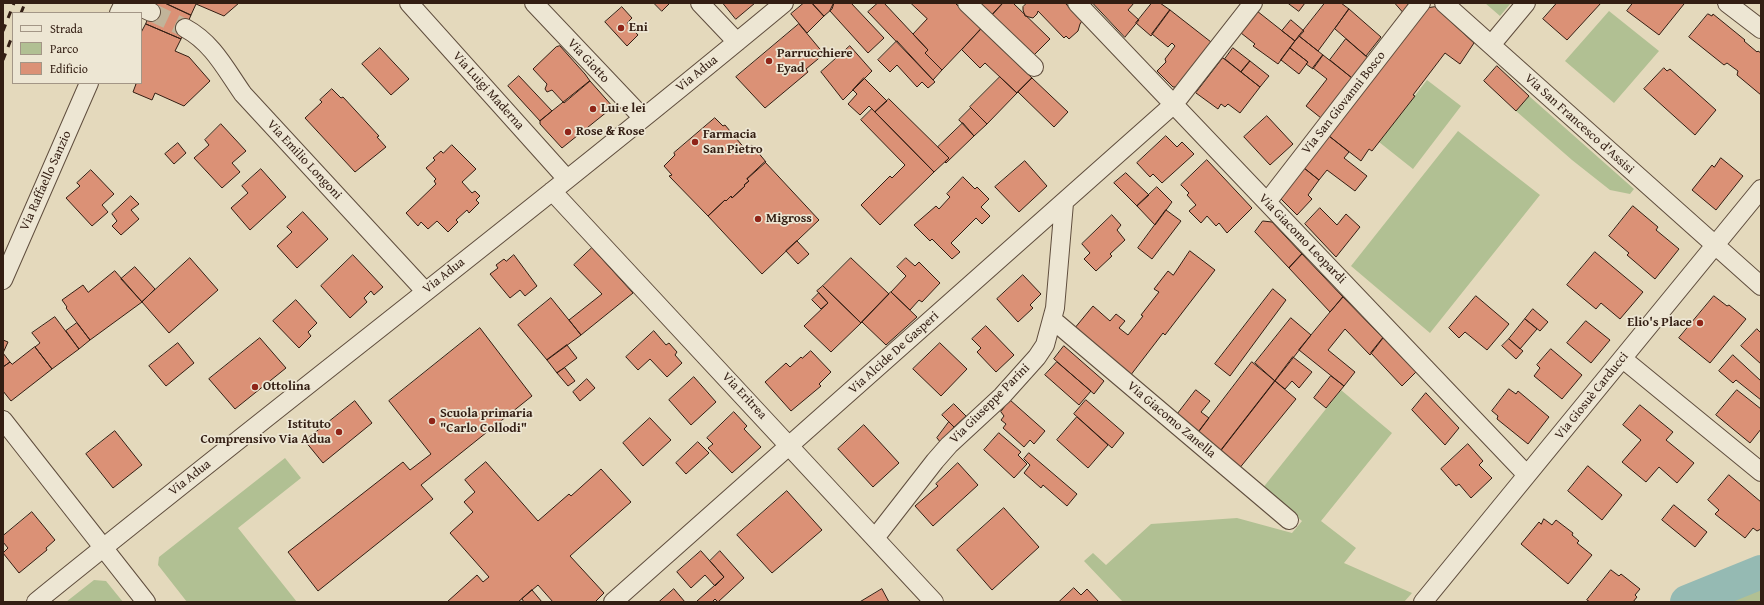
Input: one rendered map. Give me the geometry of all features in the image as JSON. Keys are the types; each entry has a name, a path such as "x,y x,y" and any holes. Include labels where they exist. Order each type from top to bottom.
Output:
{"street":[{"path":"120,12 124,3"},
{"path":"131,3 151,12"},
{"name":"Via Luigi Maderna","path":"409,3 567,180"},
{"name":"Via Giotto","path":"534,3 643,118"},
{"path":"700,3 737,42"},
{"name":"Via Adua","path":"36,602 425,291 567,180 784,3"},
{"path":"967,3 1034,67"},
{"name":"Via Giacomo Leopardi","path":"1077,3 1527,475"},
{"name":"Via Alcide De Gasperi","path":"613,602 1174,104 1253,3"},
{"name":"Via San Giovanni Bosco","path":"1267,202 1421,3"},
{"name":"Via San Francesco d'Assisi","path":"1444,3 1761,286"},
{"path":"1491,45 1526,3"},
{"path":"1726,3 1761,29"},
{"name":"Via Emilio Longoni","path":"185,28 211,48 221,60 243,94 425,291"},
{"name":"Via Raffaello Sanzio","path":"3,280 89,84"},
{"name":"Via Giosuè Carducci","path":"1423,602 1761,189"},
{"name":"Via Eritrea","path":"552,191 934,602"},
{"name":"Via Giuseppe Parini","path":"875,538 949,445 1002,396 1037,357 1045,345 1053,320 1058,283 1064,203"},
{"name":"Via Giacomo Zanella","path":"1053,320 1289,520"},
{"path":"1623,359 1761,472"},
{"path":"3,420 102,548 146,602"}],"green space":[{"path":"1485,3 1511,3 1500,16"},
{"path":"1609,11 1659,51 1614,103 1565,61"},
{"path":"1427,80 1461,106 1413,169 1379,142"},
{"path":"1529,96 1634,189 1630,194 1610,190 1572,160 1516,111"},
{"path":"1458,131 1540,195 1430,333 1351,266"},
{"path":"1341,390 1392,433 1321,521 1356,548 1344,563 1412,593 1404,602 1123,602 1084,561 1093,553 1106,565 1151,524 1237,518 1292,533 1302,521 1262,489"},
{"path":"285,458 301,478 238,528 297,602 187,602 158,565 159,557"},
{"path":"94,580 106,581 123,602 66,602"},
{"path":"1761,583 1761,602 1707,602 1742,591"}],"building":[{"path":"155,3 165,3 191,15 181,39 146,24"},
{"path":"165,3 239,3 224,16 196,4 191,15"},
{"path":"654,3 670,3 662,11"},
{"path":"723,3 755,3 736,19"},
{"path":"804,3 812,3 824,16 807,33 791,14"},
{"path":"812,3 834,3 832,9 824,16"},
{"path":"834,3 851,3 884,38 868,53 830,11"},
{"path":"878,3 884,3 928,50 925,53 942,70 933,80 868,12"},
{"path":"911,3 955,3 981,29 942,70 925,53 928,50 913,34 927,19"},
{"path":"979,3 1003,3 992,15"},
{"path":"1003,3 1013,3 1050,39 1034,55 992,15"},
{"path":"1027,3 1065,3 1082,21 1078,31 1069,39 1066,36 1064,38 1038,11 1033,18 1025,16 1023,7"},
{"path":"1093,3 1134,3 1128,10 1139,20 1125,37"},
{"path":"1152,3 1160,3 1170,10 1151,36 1136,23"},
{"path":"1288,3 1305,3 1299,11"},
{"path":"1325,3 1341,3 1349,9 1318,51 1299,36"},
{"path":"1395,3 1409,3 1403,12"},
{"path":"1557,3 1601,3 1567,40 1543,19"},
{"path":"1633,3 1684,4 1659,35 1627,11"},
{"path":"622,7 632,18 627,23 638,35 627,46 605,22"},
{"path":"1435,7 1474,43 1460,64 1445,53 1413,95 1415,96 1372,151 1369,149 1361,161 1329,136 1428,8"},
{"path":"1349,9 1381,37 1366,56 1335,29"},
{"path":"1170,10 1211,42 1177,87 1173,87 1157,71 1166,62 1165,59 1175,46 1172,43 1168,47 1152,34"},
{"path":"1257,11 1295,41 1278,64 1253,46 1255,44 1241,33"},
{"path":"1708,14 1712,16 1713,14 1745,40 1744,41 1757,52 1758,51 1761,53 1761,95 1737,75 1738,71 1727,63 1724,65 1689,37"},
{"path":"1291,20 1304,31 1295,41 1282,31"},
{"path":"146,24 181,39 175,51 189,57 210,81 184,106 155,93 152,100 133,92 136,84 142,84 142,31"},
{"path":"799,24 824,54 806,69 808,72 765,108 736,77"},
{"path":"981,29 1032,78 1017,93 985,63 980,68 962,50"},
{"path":"1299,36 1323,55 1313,69 1306,64 1308,62 1290,48"},
{"path":"1346,39 1368,58 1352,78 1330,60"},
{"path":"897,41 935,82 928,88 922,82 917,87 897,65 890,72 878,60"},
{"path":"560,46 590,81 564,103 552,90 547,92 545,89 547,84 533,69 556,47"},
{"path":"850,46 872,71 843,100 821,72"},
{"path":"380,48 409,79 391,95 362,64"},
{"path":"1233,48 1250,61 1241,72 1225,59"},
{"path":"1290,48 1308,62 1299,74 1281,60"},
{"path":"1323,55 1352,78 1321,118 1306,106 1327,79 1313,68"},
{"path":"1223,58 1260,87 1240,113 1228,104 1225,107 1221,104 1218,109 1196,93"},
{"path":"1250,61 1269,76 1260,87 1241,72"},
{"path":"1497,66 1529,96 1516,111 1484,81"},
{"path":"1664,68 1667,71 1670,69 1716,110 1695,135 1644,89"},
{"path":"519,76 552,111 540,121 508,86"},
{"path":"1000,77 1017,93 987,124 970,107"},
{"path":"864,78 887,101 875,112 869,106 860,115 848,104 857,94 853,90"},
{"path":"1032,78 1068,112 1054,127 1018,92"},
{"path":"590,81 613,107 562,148 540,124 540,121"},
{"path":"332,89 341,98 343,97 379,136 377,137 386,147 355,172 305,118 322,102 320,100"},
{"path":"889,99 949,158 934,172 875,112"},
{"path":"971,108 987,124 974,136 959,120"},
{"path":"872,109 934,172 880,225 861,205 890,176 892,178 905,165 861,120"},
{"path":"1267,116 1293,144 1270,165 1244,137"},
{"path":"715,118 723,126 725,125 746,150 752,145 766,162 747,179 749,181 744,185 745,186 732,198 731,196 726,201 725,200 708,216 669,176 672,175 664,166 675,155 674,153"},
{"path":"963,123 974,136 946,163 945,162 949,158 938,147"},
{"path":"221,124 246,151 232,163 240,172 222,188 194,158 209,145 205,140"},
{"path":"1166,136 1177,147 1182,142 1194,154 1162,183 1153,174 1150,177 1137,163"},
{"path":"1329,136 1349,152 1344,158 1367,176 1355,191 1327,170 1319,180 1304,168"},
{"path":"178,143 186,153 174,164 165,154"},
{"path":"452,145 476,169 462,182 472,193 475,191 480,196 476,200 479,203 469,213 467,210 456,220 458,222 448,232 437,221 428,229 421,222 418,226 406,213 436,184 434,181 436,179 426,168 435,160 433,158 441,151 443,153"},
{"path":"1721,158 1743,176 1716,210 1692,190 1712,165 1714,167"},
{"path":"1207,160 1252,208 1227,233 1219,223 1216,226 1207,216 1201,223 1189,211 1196,205 1187,195 1189,193 1181,185"},
{"path":"1025,161 1047,186 1019,212 995,187"},
{"path":"765,162 819,220 762,274 708,216 725,200 726,201 731,196 732,198 745,186 744,185 749,181 747,179"},
{"path":"1304,168 1319,180 1308,195 1312,199 1297,215 1281,199"},
{"path":"261,169 286,197 250,230 231,208 248,193 242,186"},
{"path":"91,170 114,194 102,205 108,212 92,226 66,198 80,186 77,183"},
{"path":"1126,173 1149,195 1137,206 1114,183"},
{"path":"963,177 975,189 977,187 989,199 981,207 990,216 982,224 976,218 951,243 960,252 952,259 932,239 930,241 914,225 936,206 939,209 950,197 947,194"},
{"path":"1157,187 1172,202 1155,225 1137,206"},
{"path":"131,196 139,204 131,210 139,219 121,235 112,226 117,221 112,214"},
{"path":"1633,206 1658,227 1656,230 1679,249 1655,279 1627,255 1629,253 1609,236"},
{"path":"1320,208 1337,225 1346,214 1360,227 1336,257 1305,224"},
{"path":"1166,210 1181,221 1152,259 1138,248"},
{"path":"303,212 328,239 297,268 277,246 292,232 287,227"},
{"path":"1112,215 1121,225 1117,230 1125,240 1110,254 1112,256 1096,271 1084,259 1090,253 1082,244"},
{"path":"1263,221 1272,222 1302,254 1289,268 1255,232"},
{"path":"797,241 809,254 798,264 786,251"},
{"path":"592,248 633,293 581,335 569,320 602,294 574,265"},
{"path":"1190,251 1215,270 1165,335 1163,333 1130,376 1074,329 1093,306 1110,321 1116,314 1125,321 1119,328 1128,335 1159,292 1154,289 1168,271 1173,275"},
{"path":"1595,252 1643,292 1620,319 1601,303 1596,309 1567,285"},
{"path":"1302,254 1343,297 1330,312 1289,268"},
{"path":"353,255 383,287 374,295 371,291 364,298 367,302 350,318 321,286"},
{"path":"514,255 537,286 525,296 520,290 510,298 490,274 498,268 496,265 504,259 506,261"},
{"path":"190,258 218,290 169,333 142,302"},
{"path":"851,258 889,294 861,323 823,286"},
{"path":"906,258 915,266 919,262 940,283 922,302 919,300 910,310 891,292 906,276 897,267"},
{"path":"135,267 155,289 142,302 121,279"},
{"path":"115,271 142,302 90,340 66,308 67,307 62,300 83,285 88,292"},
{"path":"1023,275 1041,294 1030,305 1033,308 1018,322 997,299"},
{"path":"823,286 861,323 831,352 804,326 828,303 817,291"},
{"path":"1273,289 1286,300 1230,376 1215,364"},
{"path":"891,292 917,317 886,345 862,322"},
{"path":"819,293 828,303 821,309 812,300"},
{"path":"1476,296 1509,324 1487,350 1465,332 1459,338 1449,328"},
{"path":"1714,296 1727,306 1729,305 1746,319 1710,363 1679,338"},
{"path":"1343,297 1383,338 1370,355 1345,329 1328,350 1355,372 1344,386 1299,350"},
{"path":"551,298 581,335 547,360 518,325"},
{"path":"296,300 317,323 308,332 311,336 299,348 273,321"},
{"path":"1533,309 1548,322 1540,331 1525,319"},
{"path":"55,317 79,349 52,369 35,347 40,343 32,333"},
{"path":"1291,318 1311,335 1275,381 1255,363"},
{"path":"1525,319 1537,329 1520,349 1509,339"},
{"path":"1586,321 1610,340 1591,363 1567,343"},
{"path":"77,323 90,340 79,349 66,331"},
{"path":"986,326 1014,355 996,372 977,352 981,348 972,339"},
{"path":"480,328 532,396 421,485 433,499 318,591 288,552 403,462 410,470 431,454 389,401"},
{"path":"1757,329 1761,333 1761,364 1741,346"},
{"path":"654,331 666,345 669,343 677,352 675,355 682,363 667,377 650,359 638,370 626,357"},
{"path":"260,338 286,368 235,409 209,379"},
{"path":"1383,338 1416,372 1402,386 1371,353"},
{"path":"1509,339 1523,351 1516,359 1502,346"},
{"path":"3,340 8,342 3,353"},
{"path":"178,343 194,363 166,386 149,366"},
{"path":"940,343 967,369 941,396 913,369"},
{"path":"567,345 577,358 557,373 547,360"},
{"path":"1064,346 1104,381 1094,394 1054,359"},
{"path":"35,347 52,369 11,401 3,391 3,367 10,362 12,364"},
{"path":"1551,349 1582,375 1562,399 1534,376 1540,368 1537,365"},
{"path":"811,351 831,372 819,384 821,386 791,411 765,382 786,363 790,367 801,357 802,358"},
{"path":"3,353 10,362 3,367"},
{"path":"1733,355 1761,381 1761,400 1736,380 1733,383 1719,371"},
{"path":"1293,357 1312,372 1299,388 1292,381 1285,389 1275,381"},
{"path":"1057,362 1091,391 1079,405 1045,375"},
{"path":"1252,362 1275,381 1219,453 1197,434"},
{"path":"565,368 575,381 568,386 557,373"},
{"path":"1331,376 1344,386 1326,408 1314,398"},
{"path":"694,377 716,402 691,425 669,400"},
{"path":"587,379 595,388 580,401 573,392"},
{"path":"1275,381 1296,399 1238,470 1219,453"},
{"path":"1509,389 1516,394 1518,391 1549,417 1528,444 1497,419 1498,416 1492,411"},
{"path":"1196,390 1210,401 1201,412 1209,418 1197,434 1176,416"},
{"path":"1737,390 1761,409 1761,429 1750,443 1716,415"},
{"path":"1426,393 1459,428 1445,445 1412,410"},
{"path":"1010,400 1045,431 1034,444 1030,440 1024,447 1003,428 1006,424 1001,420 1004,416 1001,412"},
{"path":"1086,400 1124,433 1112,448 1074,414"},
{"name":"Istituto Comprensivo Via Adua","path":"355,401 372,423 323,463 305,441"},
{"path":"954,404 966,416 954,427 942,415"},
{"path":"1640,405 1673,432 1666,440 1694,463 1677,483 1659,467 1646,482 1622,462 1641,440 1623,425"},
{"path":"734,412 747,426 744,429 761,447 732,473 708,448 713,444 707,438"},
{"path":"1077,417 1108,445 1088,468 1057,440"},
{"path":"650,418 671,440 643,466 623,443"},
{"path":"949,422 954,427 941,443 937,438"},
{"path":"864,425 899,463 873,487 838,449"},
{"path":"115,431 142,465 113,488 86,454"},
{"path":"999,433 1021,452 1018,455 1027,464 1014,478 984,450"},
{"path":"698,442 709,453 686,474 676,463"},
{"path":"1468,444 1483,461 1479,465 1492,478 1471,498 1459,484 1456,486 1441,469"},
{"path":"1029,453 1077,494 1067,506 1043,485 1041,488 1024,473 1030,465 1024,459"},
{"path":"486,462 538,521 569,494 571,496 601,469 631,502 570,556 604,593 595,602 553,602 538,585 518,602 447,602 477,575 483,582 489,577 450,533 473,512 464,502 475,492 465,480"},
{"path":"958,463 978,485 933,526 915,506 938,486 936,484"},
{"path":"1588,466 1622,495 1602,520 1568,491"},
{"path":"1729,475 1761,502 1761,529 1757,531 1753,528 1745,538 1715,514 1719,510 1708,500"},
{"path":"787,491 822,530 772,573 737,535"},
{"path":"1674,505 1707,532 1695,547 1662,520"},
{"path":"1004,508 1039,547 992,590 957,550"},
{"path":"32,512 55,540 46,548 47,550 19,573 3,553 8,548 3,542 3,536"},
{"path":"1544,519 1552,525 1556,520 1573,533 1572,535 1579,541 1577,543 1592,555 1568,584 1521,544 1539,522 1541,524"},
{"path":"701,551 724,577 715,586 705,575 691,588 677,572"},
{"path":"720,551 744,578 718,602 715,599 712,602 698,602 697,601 724,577 710,561"},
{"path":"1611,570 1619,576 1621,574 1640,589 1635,595 1637,597 1633,602 1590,602 1587,600"},
{"path":"1074,588 1081,595 1087,589 1099,602 1059,602"},
{"path":"674,589 685,602 659,602"},
{"path":"882,589 889,602 860,602"},
{"path":"532,590 542,602 524,602 522,599"}],"waterway":[{"path":"1687,602 1761,572"}],"tunnel":[{"path":"151,12 185,28"}],"railway":[{"path":"3,31 14,3"},
{"path":"21,12 25,3"},
{"path":"3,60 12,37"}],"place":[{"name":"Eni","path":"621,28"},
{"name":"Parrucchiere Eyad","path":"769,61"},
{"name":"Lui e lei","path":"593,109"},
{"name":"Rose & Rose","path":"568,132"},
{"name":"Farmacia San Pietro","path":"695,142"},
{"name":"Migross","path":"758,219"},
{"name":"Elio's Place","path":"1700,323"},
{"name":"Ottolina","path":"255,387"},
{"name":"Scuola primaria \"Carlo Collodi\"","path":"432,421"},
{"name":"Istituto Comprensivo Via Adua","path":"339,432"}]}
